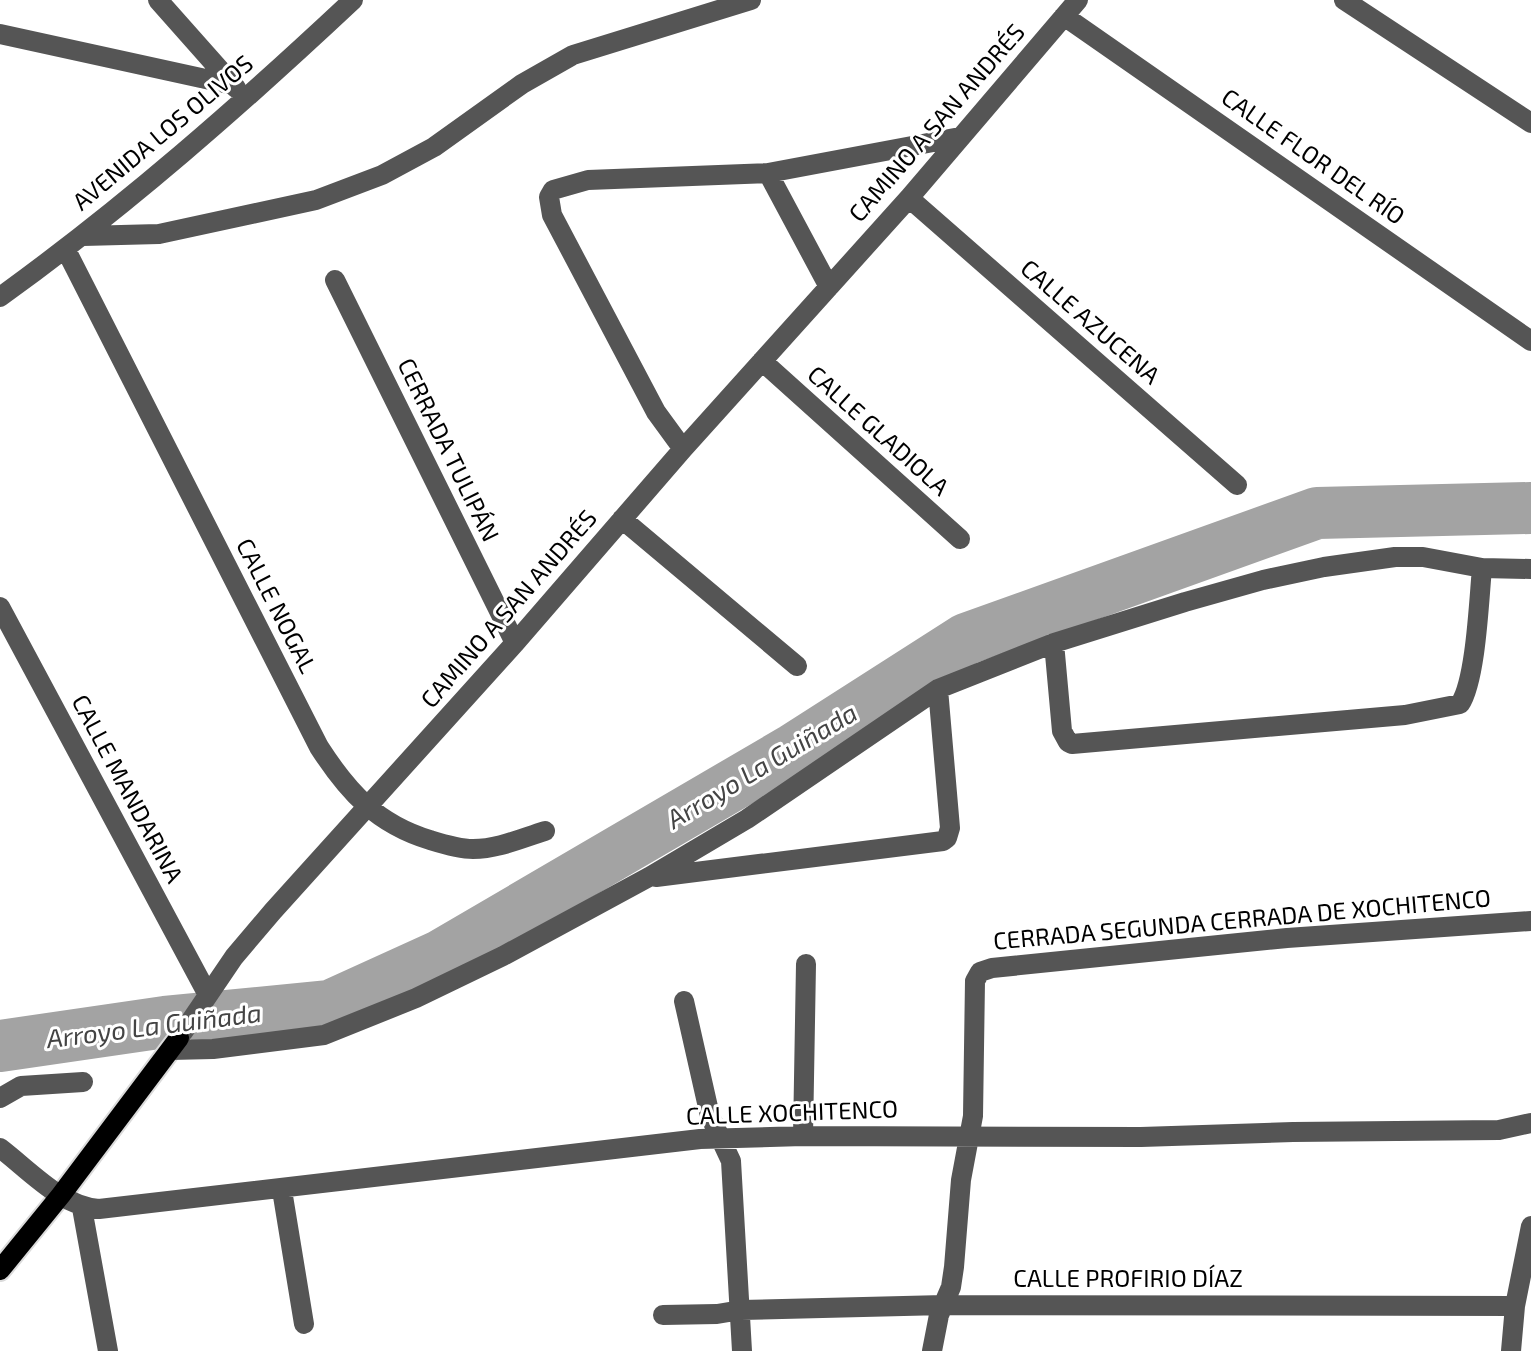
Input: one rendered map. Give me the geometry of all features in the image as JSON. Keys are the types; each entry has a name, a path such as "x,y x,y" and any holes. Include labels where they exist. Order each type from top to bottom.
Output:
{"main road":[{"name":"CAMINO A SAN ANDRÉS","path":"0,1270 175,1044"}],"street":[{"path":"158,0 240,92"},
{"name":"AVENIDA LOS OLIVOS","path":"0,297 83,236 240,92 353,0"},
{"path":"83,236 159,234 316,200 382,175 434,147 522,84 573,55 751,0"},
{"name":"CAMINO A SAN ANDRÉS","path":"175,1044 234,957 909,198 1078,0"},
{"path":"1344,0 1531,123"},
{"name":"CALLE FLOR DEL RÍO","path":"1064,16 1531,341"},
{"path":"0,34 240,92"},
{"path":"683,449 656,412 552,215 549,197 558,187 588,180 768,173 960,137"},
{"path":"768,173 829,287"},
{"name":"CALLE AZUCENA","path":"909,198 1237,485"},
{"name":"CALLE NOGAL","path":"66,250 319,747 339,778 368,808 390,825 414,835 472,849 498,846 545,831"},
{"name":"CERRADA TULIPÁN","path":"335,280 515,643"},
{"name":"CALLE GLADIOLA","path":"762,361 960,539"},
{"path":"622,519 797,666"},
{"path":"175,1044 213,1049 324,1035 416,998 503,956 649,877 747,819 938,689 1054,643 1237,587 1324,567 1395,557 1423,557 1482,568 1531,569"},
{"path":"1054,643 1062,731 1072,744 1405,715 1452,708 1460,704 1466,693 1475,642 1482,568"},
{"name":"CALLE MANDARINA","path":"0,607 206,998"},
{"path":"649,877 943,841 950,828 938,689"},
{"name":"CERRADA SEGUNDA CERRADA DE XOCHITENCO","path":"932,1351 954,1267 961,1180 971,1136 975,1093 975,981 980,972 985,969 1287,938 1531,921"},
{"path":"803,1136 806,964"},
{"path":"684,1001 710,1116 731,1161 742,1351"},
{"path":"0,1098 21,1086 83,1082"},
{"name":"CALLE XOCHITENCO","path":"82,1208 99,1209 282,1190 722,1139 803,1136 1141,1137 1499,1130 1531,1123"},
{"path":"0,1148 82,1208 108,1351"},
{"path":"282,1190 304,1324"},
{"path":"1511,1351 1515,1306 1531,1226"},
{"name":"CALLE PROFIRIO DÍAZ","path":"663,1315 944,1305 1515,1306"}],"waterway":[{"name":"Arroyo La Guiñada","path":"0,1046 165,1022 330,1006 440,956 794,749 966,639 1317,513 1531,508"}]}
